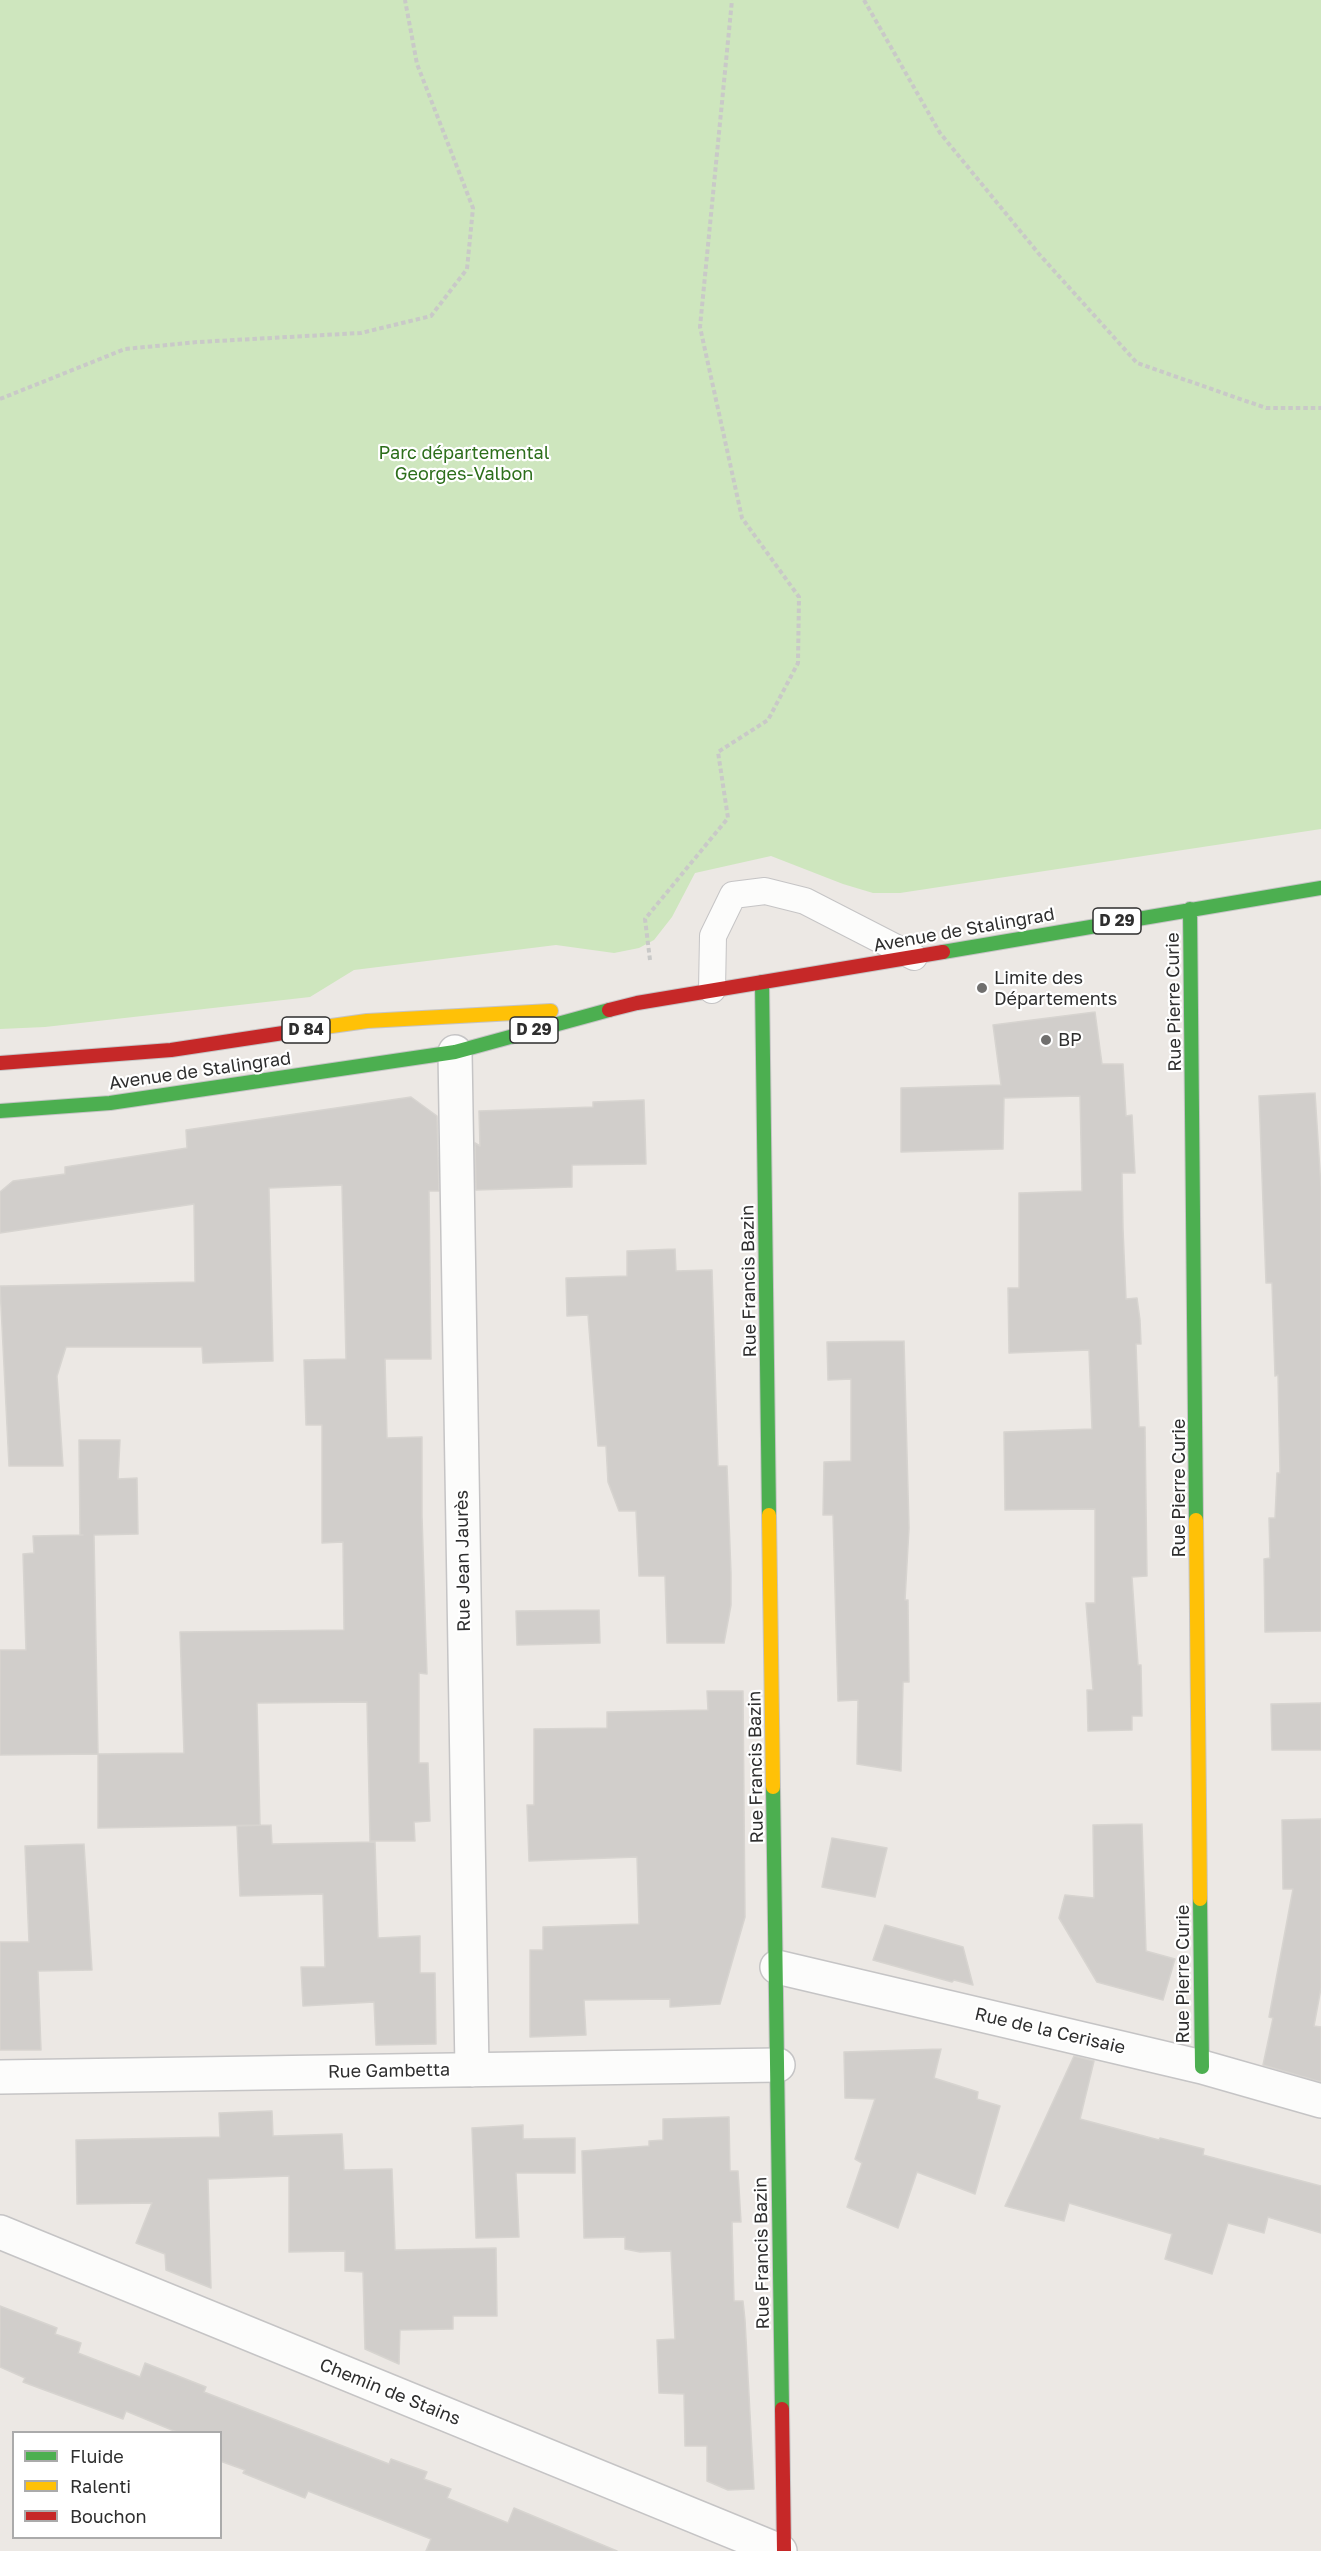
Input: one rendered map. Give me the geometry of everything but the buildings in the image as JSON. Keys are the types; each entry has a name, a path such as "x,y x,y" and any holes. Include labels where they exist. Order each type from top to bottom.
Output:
{"street":[{"name":"Avenue de Stalingrad","path":"0,1111 111,1103 455,1052 613,1008 1321,888"},
{"name":"Rue Pierre Curie","path":"1190,909 1202,2067"},
{"name":"Rue Francis Bazin","path":"762,982 777,1967 782,2551"},
{"name":"Avenue de Stalingrad","path":"0,1063 171,1050 367,1021 613,1008"},
{"name":"Rue Jean Jaurès","path":"455,1052 472,2070"},
{"name":"Rue de la Cerisaie","path":"777,1967 1202,2067 1321,2101"},
{"name":"Rue Gambetta","path":"0,2077 778,2065"},
{"name":"Chemin de Stains","path":"0,2232 782,2551"}],"lane":[{"path":"711,990 713,936 733,895 765,891 804,901 914,957"}],"path":[{"path":"0,399 125,349 198,342 361,333 431,316 467,269 472,207 417,64 405,0"},
{"path":"656,1000 645,919 728,818 718,752 768,720 798,663 799,597 742,518 700,327 732,0"},
{"path":"864,0 940,133 1039,254 1137,363 1266,408 1321,408"}],"green space":[{"name":"Parc départemental Georges-Valbon","path":"0,0 1321,0 1321,829 900,893 873,893 771,856 695,873 672,917 654,940 639,948 614,953 556,945 354,970 310,997 45,1027 0,1029"}],"traffic: fast":[{"path":"943,952 1321,888"},
{"path":"1190,909 1196,1520"},
{"path":"762,982 769,1515"},
{"path":"0,1111 110,1103 455,1052 609,1010"},
{"path":"773,1787 782,2409"},
{"path":"1200,1899 1202,2067"}],"traffic: slow":[{"path":"303,1030 367,1021 551,1011"},
{"path":"769,1515 773,1787"},
{"path":"1196,1520 1200,1899"}],"traffic: jam":[{"path":"609,1010 637,1003 943,952"},
{"path":"0,1063 171,1050 303,1030"},
{"path":"782,2409 784,2551"}],"place":[{"name":"Limite des Départements","path":"982,988"},
{"name":"BP","path":"1046,1040"}]}
